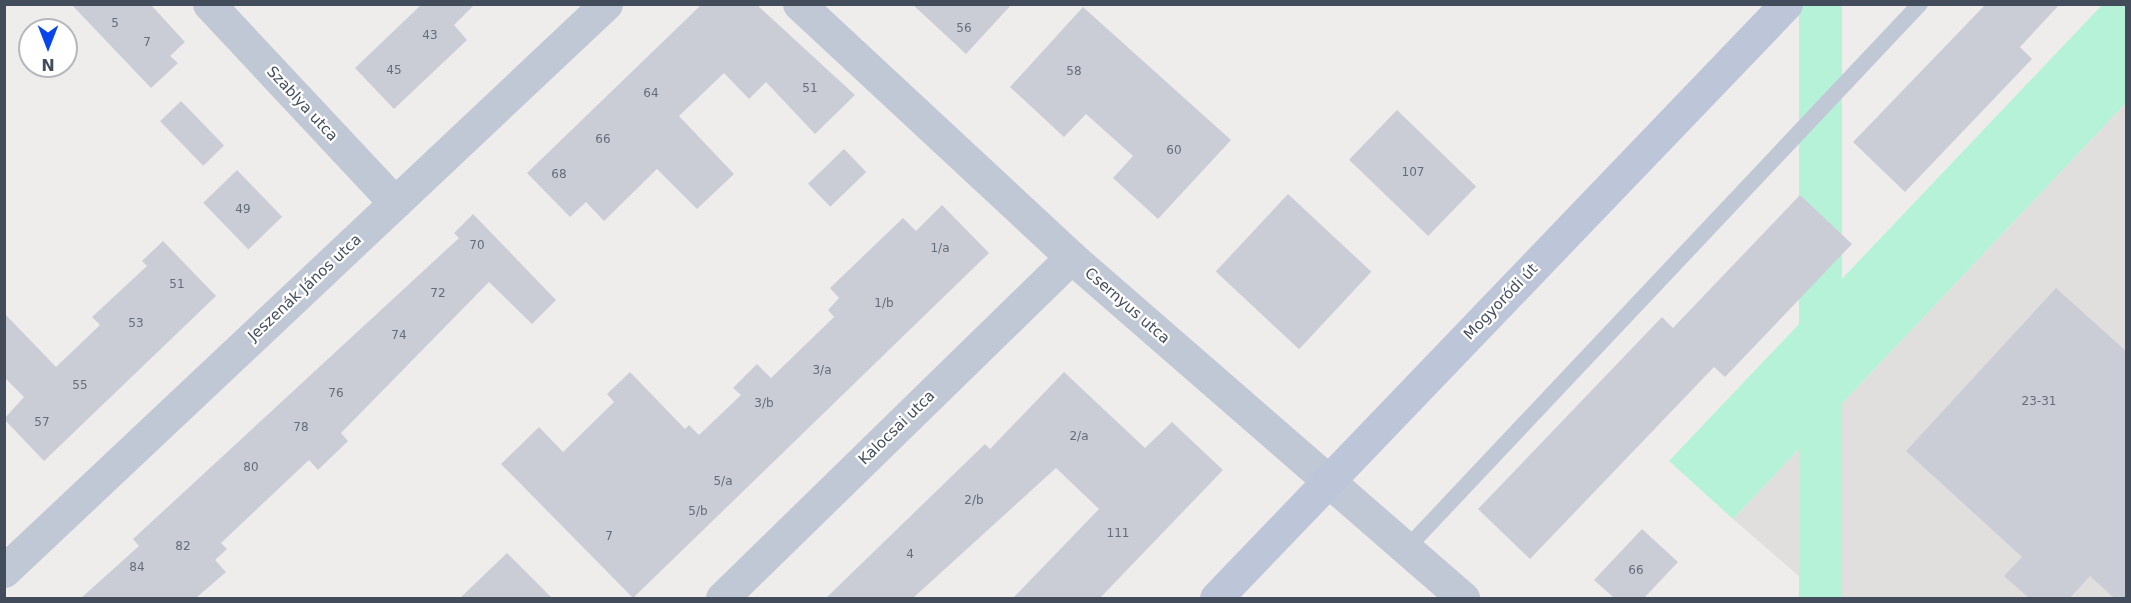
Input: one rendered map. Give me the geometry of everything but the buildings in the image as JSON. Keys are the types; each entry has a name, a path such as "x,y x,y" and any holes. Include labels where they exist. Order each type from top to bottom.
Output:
{"street":[{"name":"Szablya utca","path":"209,4 395,203"},
{"name":"Jeszenák János utca","path":"4,571 606,4"},
{"name":"Csernyus utca","path":"799,4 1071,256 1463,598"},
{"name":"Mogyoródi út","path":"1216,598 1786,4"},
{"name":"Kalocsai utca","path":"723,598 1071,256"}],"lane":[{"path":"1406,549 1920,4"}],"shaded area":[{"path":"2126,103 2126,598 1824,598 1733,519"}],"green space":[{"path":"1799,5 1842,5 1842,598 1799,598"},
{"path":"2102,5 2126,5 2126,103 1733,519 1669,461"}]}
